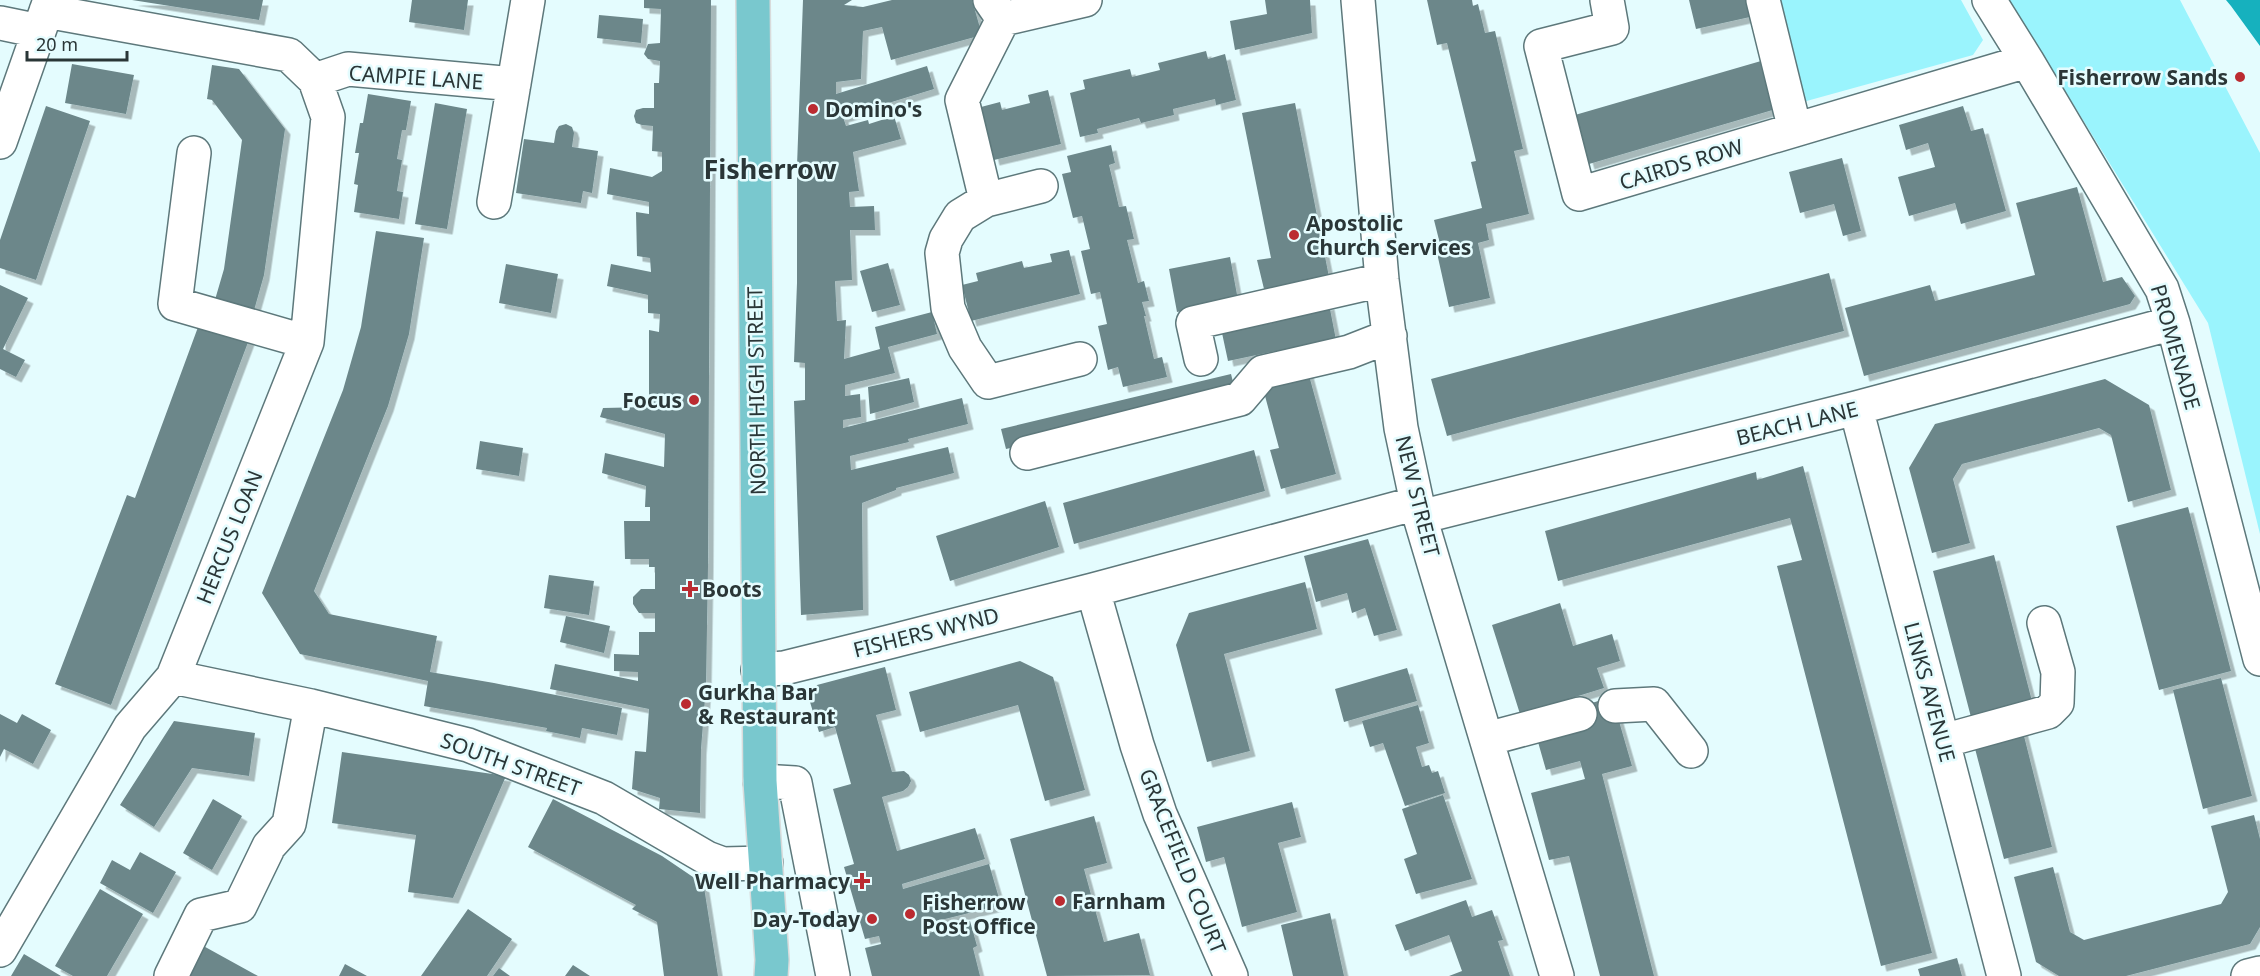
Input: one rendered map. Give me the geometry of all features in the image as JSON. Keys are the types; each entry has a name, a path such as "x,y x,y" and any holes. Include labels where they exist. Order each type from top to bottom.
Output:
{"main road":[{"name":"NORTH HIGH STREET","path":"753,0 760,781 772,960 771,976"}],"street":[{"name":"CAMPIE LANE","path":"494,202 528,0"},
{"path":"986,200 962,100 996,9 1085,0"},
{"name":"NEW STREET","path":"1358,0 1382,280 1401,428 1419,510 1557,976"},
{"name":"CAIRDS ROW","path":"1606,0 1612,28 1541,46 1579,194 2027,61"},
{"path":"1763,0 1795,130"},
{"name":"PROMENADE","path":"1989,0 2162,289 2173,323 2260,660"},
{"path":"0,23 45,14 289,55 315,81"},
{"path":"0,142 45,14"},
{"name":"CAMPIE LANE","path":"315,81 348,69 514,84"},
{"name":"HERCUS LOAN","path":"0,950 130,727 173,677 307,342 328,117 315,81"},
{"path":"194,153 175,304 307,342"},
{"path":"1041,186 986,200 960,216 946,239 942,253 948,308 965,348 988,382 1080,359"},
{"path":"1201,359 1193,323 1382,280"},
{"name":"BEACH LANE","path":"1419,510 1856,408 2173,323"},
{"path":"1027,453 1240,399 1263,372 1349,352 1390,336"},
{"name":"LINKS AVENUE","path":"1856,408 2004,976"},
{"name":"FISHERS WYND","path":"758,670 784,668 1419,510"},
{"name":"GRACEFIELD COURT","path":"1093,590 1137,745 1160,814 1231,976"},
{"path":"1943,741 2048,712 2057,703 2058,672 2044,622"},
{"name":"SOUTH STREET","path":"173,677 311,706 468,745 604,798 707,858 723,864 766,863"},
{"path":"1615,706 1654,704 1691,751"},
{"path":"171,976 201,915 240,906 269,846 289,824 311,706"},
{"path":"1487,739 1580,714"},
{"path":"760,781 795,783 833,976"},
{"path":"2248,976 2260,973"}],"shaded area":[{"path":"1777,0 1961,0 1983,40 1973,55 1803,102"},
{"path":"2009,0 2180,0 2260,153 2260,534 2208,323"},
{"path":"2226,0 2260,0 2260,46 2231,6"}],"building":[{"path":"132,0 263,0 259,20"},
{"path":"412,0 468,0 464,30 409,22"},
{"path":"644,0 711,0 708,566 706,686 701,749 700,813 659,809 660,798 632,789 635,751 646,752 649,709 550,689 555,664 638,681 638,672 614,671 614,654 639,655 639,632 655,632 655,613 639,613 633,604 633,597 641,589 655,589 655,567 649,567 649,559 625,559 624,521 650,521 650,507 645,507 646,486 602,473 605,453 664,467 665,434 600,417 603,408 649,407 649,330 659,332 660,314 648,313 648,295 607,286 611,264 651,272 650,258 637,256 636,212 649,214 649,202 607,194 610,168 652,177 662,171 662,152 652,151 653,126 636,123 634,116 636,110 654,108 654,83 659,83 660,61 648,59 644,54 648,44 660,43 661,9 644,8"},
{"path":"803,0 852,0 844,5 863,7 892,0 972,0 982,35 891,60 882,27 863,31 861,79 836,82 836,94 927,66 934,89 843,117 846,126 868,120 869,124 894,116 901,139 853,152 859,191 849,192 850,207 874,206 875,230 850,230 852,280 835,281 837,321 846,320 844,359 880,349 875,327 932,312 937,334 888,347 895,373 845,385 845,396 860,394 861,417 843,420 843,428 962,398 968,424 908,439 909,442 850,456 851,470 948,447 954,473 896,488 896,490 862,503 863,610 801,615 794,401 805,400 805,363 794,362 797,166"},
{"path":"1265,0 1310,0 1312,33 1235,50 1230,21 1267,14"},
{"path":"1427,0 1472,0 1473,6 1478,4 1485,33 1495,31 1523,149 1514,151 1529,214 1486,224 1489,240 1478,243 1490,298 1449,307 1437,253 1442,252 1434,220 1482,208 1471,162 1476,161 1447,43 1437,45"},
{"path":"1689,0 1746,0 1750,17 1696,29"},
{"path":"599,15 643,19 641,43 597,38"},
{"path":"1206,51 1208,59 1225,54 1236,100 1216,105 1215,99 1173,109 1174,115 1141,123 1139,118 1097,129 1098,133 1080,137 1070,93 1085,89 1083,80 1130,69 1132,77 1160,70 1158,63"},
{"path":"1761,61 1776,109 1589,164 1575,115"},
{"path":"72,64 134,75 126,114 65,103"},
{"path":"212,65 239,69 285,129 264,275 251,321 212,310 224,269 242,140 212,100 207,99"},
{"path":"1048,90 1061,144 994,160 981,107 1000,102 1002,110 1030,103 1028,95"},
{"path":"368,94 411,101 406,130 402,130 397,159 402,160 397,191 403,192 399,219 354,212 358,185 354,184 359,153 355,153"},
{"path":"435,103 467,109 447,229 415,224"},
{"path":"1295,103 1329,277 1264,289 1257,260 1271,258 1242,113"},
{"path":"46,106 90,121 36,280 0,268 0,240"},
{"path":"1963,106 1971,131 1983,128 2006,211 1961,224 1955,203 1909,216 1898,177 1935,167 1928,143 1906,150 1899,125"},
{"path":"566,124 572,127 574,133 572,147 598,151 592,193 583,191 581,203 516,193 524,139 554,143 559,126"},
{"path":"1111,145 1115,163 1109,165 1119,207 1126,206 1134,239 1127,240 1138,283 1144,281 1149,301 1142,302 1154,359 1162,357 1167,377 1123,387 1118,367 1108,370 1098,326 1107,324 1100,292 1091,294 1081,251 1090,249 1082,216 1073,218 1062,174 1071,172 1067,156"},
{"path":"1842,158 1861,231 1843,236 1834,204 1800,213 1789,172"},
{"path":"2077,187 2103,282 2122,277 2135,296 2130,304 1864,376 1845,308 1930,285 1935,301 2035,275 2016,203"},
{"path":"376,231 424,238 409,334 388,406 314,591 329,614 437,636 430,672 622,708 617,735 582,728 580,738 546,731 547,728 424,706 428,681 300,654 262,593 343,390 361,327"},
{"path":"1069,250 1080,294 971,321 962,285 978,281 976,273 1022,261 1024,268 1052,262 1050,254"},
{"path":"1230,257 1238,300 1177,312 1169,269"},
{"path":"888,263 900,305 872,312 860,271"},
{"path":"506,264 558,274 551,313 499,303"},
{"path":"1829,273 1844,331 1447,436 1431,379"},
{"path":"0,285 28,298 3,349 25,360 16,377 0,369"},
{"path":"1329,304 1337,345 1278,357 1276,351 1228,361 1222,333 1272,323 1270,315"},
{"path":"201,319 250,337 111,705 55,684 127,495 135,498"},
{"path":"1307,368 1336,474 1281,489 1270,450 1279,448 1261,381"},
{"path":"1231,374 1236,394 1006,449 1001,429"},
{"path":"909,378 914,402 870,414 868,387"},
{"path":"2105,379 2149,405 2171,490 2128,502 2111,435 2099,428 1962,464 1953,479 1970,543 1932,553 1909,468 1935,424"},
{"path":"480,441 523,448 519,476 476,469"},
{"path":"1254,450 1265,491 1074,544 1063,503"},
{"path":"1803,466 1932,953 1881,966 1777,566 1802,560 1790,518 1558,581 1545,531 1756,472 1757,480"},
{"path":"1045,501 1059,547 950,581 936,536"},
{"path":"2188,507 2231,671 2159,690 2116,526"},
{"path":"1368,539 1397,630 1374,636 1365,608 1352,613 1347,593 1316,602 1304,556"},
{"path":"1994,555 2033,705 1972,721 1933,571"},
{"path":"549,575 594,581 589,615 544,608"},
{"path":"1305,582 1317,629 1224,654 1250,751 1207,762 1176,645 1189,613"},
{"path":"1560,603 1573,646 1612,634 1620,661 1597,668 1604,688 1520,714 1492,625"},
{"path":"566,616 610,626 604,653 560,642"},
{"path":"1020,661 1053,677 1085,790 1045,801 1018,705 920,732 909,692"},
{"path":"885,667 896,710 876,715 892,772 904,771 909,775 911,781 903,791 882,797 897,851 975,828 985,859 902,884 903,889 989,864 1001,905 925,924 929,933 970,921 977,946 973,948 980,976 872,976 865,948 881,944 879,936 865,939 844,867 854,864 833,789 851,784 835,727 819,732 810,702 817,685"},
{"path":"1407,668 1417,701 1344,722 1335,689"},
{"path":"2221,678 2252,796 2203,809 2173,690"},
{"path":"1612,697 1632,766 1602,774 1654,976 1600,976 1569,856 1549,860 1531,793 1585,779 1580,761 1546,770 1538,742 1578,707"},
{"path":"1418,705 1429,743 1416,747 1422,767 1429,765 1432,773 1438,771 1445,793 1405,806 1383,743 1370,747 1362,721"},
{"path":"0,714 17,723 22,714 51,730 33,764 4,749 0,757"},
{"path":"174,721 255,733 249,776 192,768 154,827 120,805"},
{"path":"2022,728 2052,847 2004,859 1973,741"},
{"path":"342,752 506,776 453,898 408,892 416,835 332,823"},
{"path":"1443,795 1472,879 1416,894 1404,859 1417,854 1402,809"},
{"path":"213,799 242,816 212,870 183,853"},
{"path":"553,799 662,856 704,887 718,976 664,976 657,922 632,909 636,905 528,847"},
{"path":"1292,802 1301,837 1278,843 1297,912 1242,927 1224,857 1206,862 1197,827"},
{"path":"2254,815 2260,839 2260,927 2250,944 2126,976 2059,976 2036,962 2014,877 2053,867 2070,932 2084,940 2221,904 2228,892 2211,826"},
{"name":"Farnham","path":"1094,816 1107,863 1084,869 1104,942 1139,933 1150,975 1047,976 1010,839"},
{"path":"140,852 176,872 153,913 100,883 112,860 130,870"},
{"path":"100,889 143,914 107,976 73,976 55,966"},
{"path":"1466,900 1472,917 1492,910 1503,940 1498,941 1510,976 1449,976 1462,971 1449,935 1405,951 1395,925"},
{"path":"468,909 512,939 487,976 421,976"},
{"path":"1330,913 1344,976 1293,976 1281,925"},
{"path":"198,943 258,976 179,976"},
{"path":"24,954 61,976 11,976"},
{"path":"1957,958 1962,976 1920,976 1918,969"},
{"path":"345,964 367,976 339,976"},
{"path":"573,965 590,976 565,976"},
{"path":"499,968 510,976 493,976"}],"place":[{"name":"Fisherrow Sands","path":"2240,77"},
{"name":"Domino's","path":"813,109"},
{"name":"Apostolic Church Services","path":"1294,235"},
{"name":"Focus","path":"694,400"},
{"name":"Boots","path":"690,589"},
{"name":"Gurkha Bar & Restaurant","path":"686,704"},
{"name":"Well Pharmacy","path":"862,881"},
{"name":"Farnham","path":"1060,901"},
{"name":"Fisherrow Post Office","path":"910,914"},
{"name":"Day-Today","path":"872,919"}],"district":[{"name":"Fisherrow","path":"770,168"}]}
